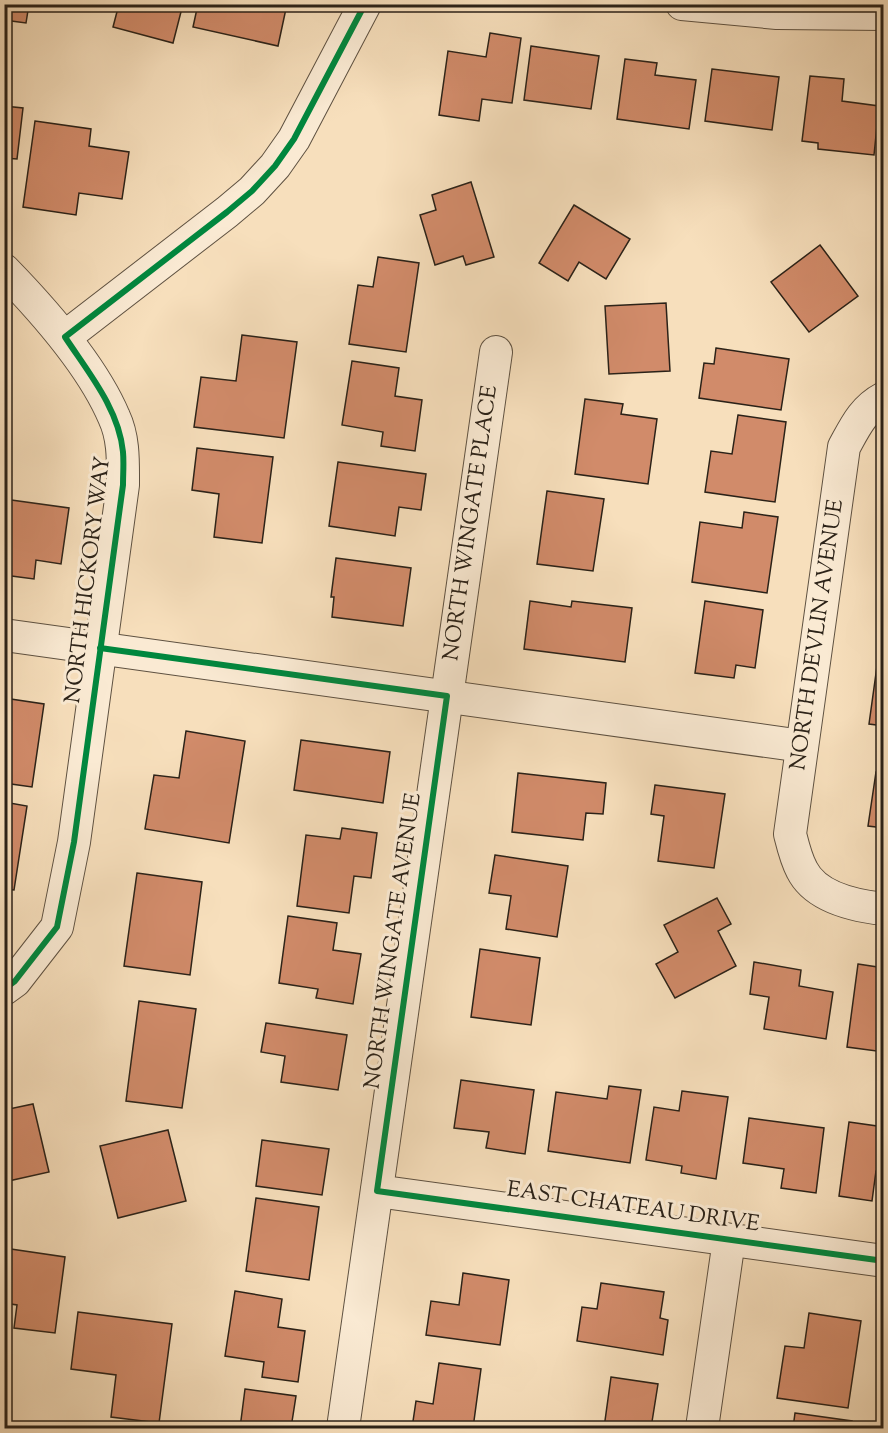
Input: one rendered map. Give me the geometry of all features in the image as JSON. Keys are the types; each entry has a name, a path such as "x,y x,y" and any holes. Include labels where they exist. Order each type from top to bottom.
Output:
{"street":[{"path":"65,337 227,213 275,166 294,139 365,4"},
{"path":"682,4 777,13 884,14"},
{"name":"NORTH HICKORY WAY","path":"4,270 65,337 115,418 123,451 123,485 74,842 57,927 15,981 4,989"},
{"name":"NORTH WINGATE PLACE","path":"447,696 496,352"},
{"name":"NORTH DEVLIN AVENUE","path":"878,401 859,419 844,447 790,834 803,872 814,885 829,895 862,906 884,909"},
{"path":"4,634 802,746"},
{"name":"NORTH WINGATE AVENUE","path":"377,1191 447,696"},
{"path":"344,1428 377,1191"},
{"name":"EAST CHATEAU DRIVE","path":"377,1191 884,1261"},
{"path":"702,1428 729,1240"}],"building":[{"path":"4,4 29,4 26,23 4,20"},
{"path":"119,4 183,4 173,43 113,27"},
{"path":"198,4 287,4 278,46 193,27"},
{"path":"490,33 521,38 512,103 482,99 479,121 439,115 448,51 486,57"},
{"path":"531,46 599,56 591,109 524,100"},
{"path":"625,59 657,63 655,75 696,80 689,129 617,119"},
{"path":"712,69 779,77 772,130 705,121"},
{"path":"810,76 844,79 842,101 879,106 874,155 818,149 818,143 802,141"},
{"path":"4,106 23,108 17,159 4,158"},
{"path":"35,121 91,129 89,146 129,152 122,199 79,193 76,215 23,207"},
{"path":"471,182 494,257 466,265 463,256 435,265 420,215 436,210 432,195"},
{"path":"574,205 630,239 606,279 579,262 568,281 539,263"},
{"path":"820,245 858,296 809,332 771,282"},
{"path":"378,257 419,263 406,352 349,344 358,285 373,287"},
{"path":"666,303 670,371 609,374 605,306"},
{"path":"242,335 297,342 284,438 194,427 201,377 236,381"},
{"path":"716,348 789,359 781,410 699,398 704,363 714,364"},
{"path":"352,361 399,368 395,396 422,400 415,451 381,446 383,432 342,425"},
{"path":"585,399 623,404 621,414 657,419 648,484 575,474"},
{"path":"738,415 786,422 775,502 705,492 711,451 732,454"},
{"path":"197,448 273,457 262,543 214,537 219,494 192,490"},
{"path":"338,462 426,474 421,510 399,507 395,536 329,526"},
{"path":"547,491 604,499 593,571 537,564"},
{"path":"4,499 69,508 61,564 36,560 34,579 4,575"},
{"path":"744,512 778,517 767,593 692,582 700,522 742,528"},
{"path":"336,558 411,568 403,626 332,617 334,597 331,597"},
{"path":"530,601 571,607 572,601 632,608 625,662 524,649"},
{"path":"705,601 763,610 755,668 736,665 734,678 695,673"},
{"path":"877,666 884,667 884,726 869,724"},
{"path":"4,698 44,704 32,787 4,783"},
{"path":"186,731 245,741 229,843 145,829 154,775 179,778"},
{"path":"301,740 390,752 383,803 294,790"},
{"path":"876,772 884,773 884,828 868,826"},
{"path":"518,773 606,783 603,814 586,813 583,840 512,832"},
{"path":"655,785 725,794 714,868 658,861 664,816 651,814"},
{"path":"4,802 27,806 14,890 4,889"},
{"path":"342,828 377,833 371,878 354,876 349,913 297,906 306,835 340,839"},
{"path":"495,855 568,866 557,937 506,929 511,896 489,893"},
{"path":"137,873 202,882 190,975 124,966"},
{"path":"717,898 731,924 718,931 736,966 675,998 656,964 678,952 664,925"},
{"path":"288,916 337,923 333,950 361,954 353,1004 316,998 318,989 279,983"},
{"path":"480,949 540,958 531,1025 471,1017"},
{"path":"754,962 801,970 799,986 833,992 826,1039 764,1029 769,997 750,994"},
{"path":"858,964 884,968 884,1052 847,1047"},
{"path":"139,1001 196,1009 182,1108 126,1101"},
{"path":"266,1023 347,1035 338,1090 281,1082 285,1056 261,1052"},
{"path":"461,1080 534,1090 525,1154 486,1148 489,1132 454,1128"},
{"path":"609,1086 641,1090 630,1163 548,1151 556,1092 607,1099"},
{"path":"682,1091 728,1097 716,1179 681,1173 682,1166 646,1160 654,1107 679,1111"},
{"path":"33,1104 49,1172 4,1182 4,1110"},
{"path":"749,1118 824,1128 816,1193 781,1188 784,1169 743,1163"},
{"path":"849,1122 884,1127 884,1172 876,1171 872,1201 839,1196"},
{"path":"168,1130 186,1201 118,1218 100,1146"},
{"path":"262,1140 329,1149 322,1195 256,1186"},
{"path":"256,1198 319,1207 309,1280 246,1271"},
{"path":"4,1248 65,1257 55,1333 14,1328 17,1305 4,1303"},
{"path":"463,1273 509,1280 500,1345 426,1335 431,1301 459,1305"},
{"path":"601,1283 664,1292 660,1318 668,1320 663,1355 577,1341 582,1307 597,1309"},
{"path":"235,1291 282,1299 278,1327 305,1331 298,1382 262,1377 264,1362 225,1356"},
{"path":"78,1312 172,1324 159,1423 111,1417 116,1375 71,1369"},
{"path":"809,1313 861,1321 848,1408 777,1398 785,1346 804,1348"},
{"path":"439,1363 481,1369 473,1428 412,1428 416,1401 433,1404"},
{"path":"611,1377 658,1384 651,1428 604,1428"},
{"path":"245,1389 296,1396 291,1428 240,1428"},
{"path":"795,1413 852,1421 851,1428 793,1428"}],"cycle path":[{"path":"4,989 15,981 57,927 74,842 123,485 123,452 115,421 101,392 65,337 227,212 252,191 275,166 294,139 365,4"},
{"path":"100,648 447,696 377,1191 884,1261"}]}
